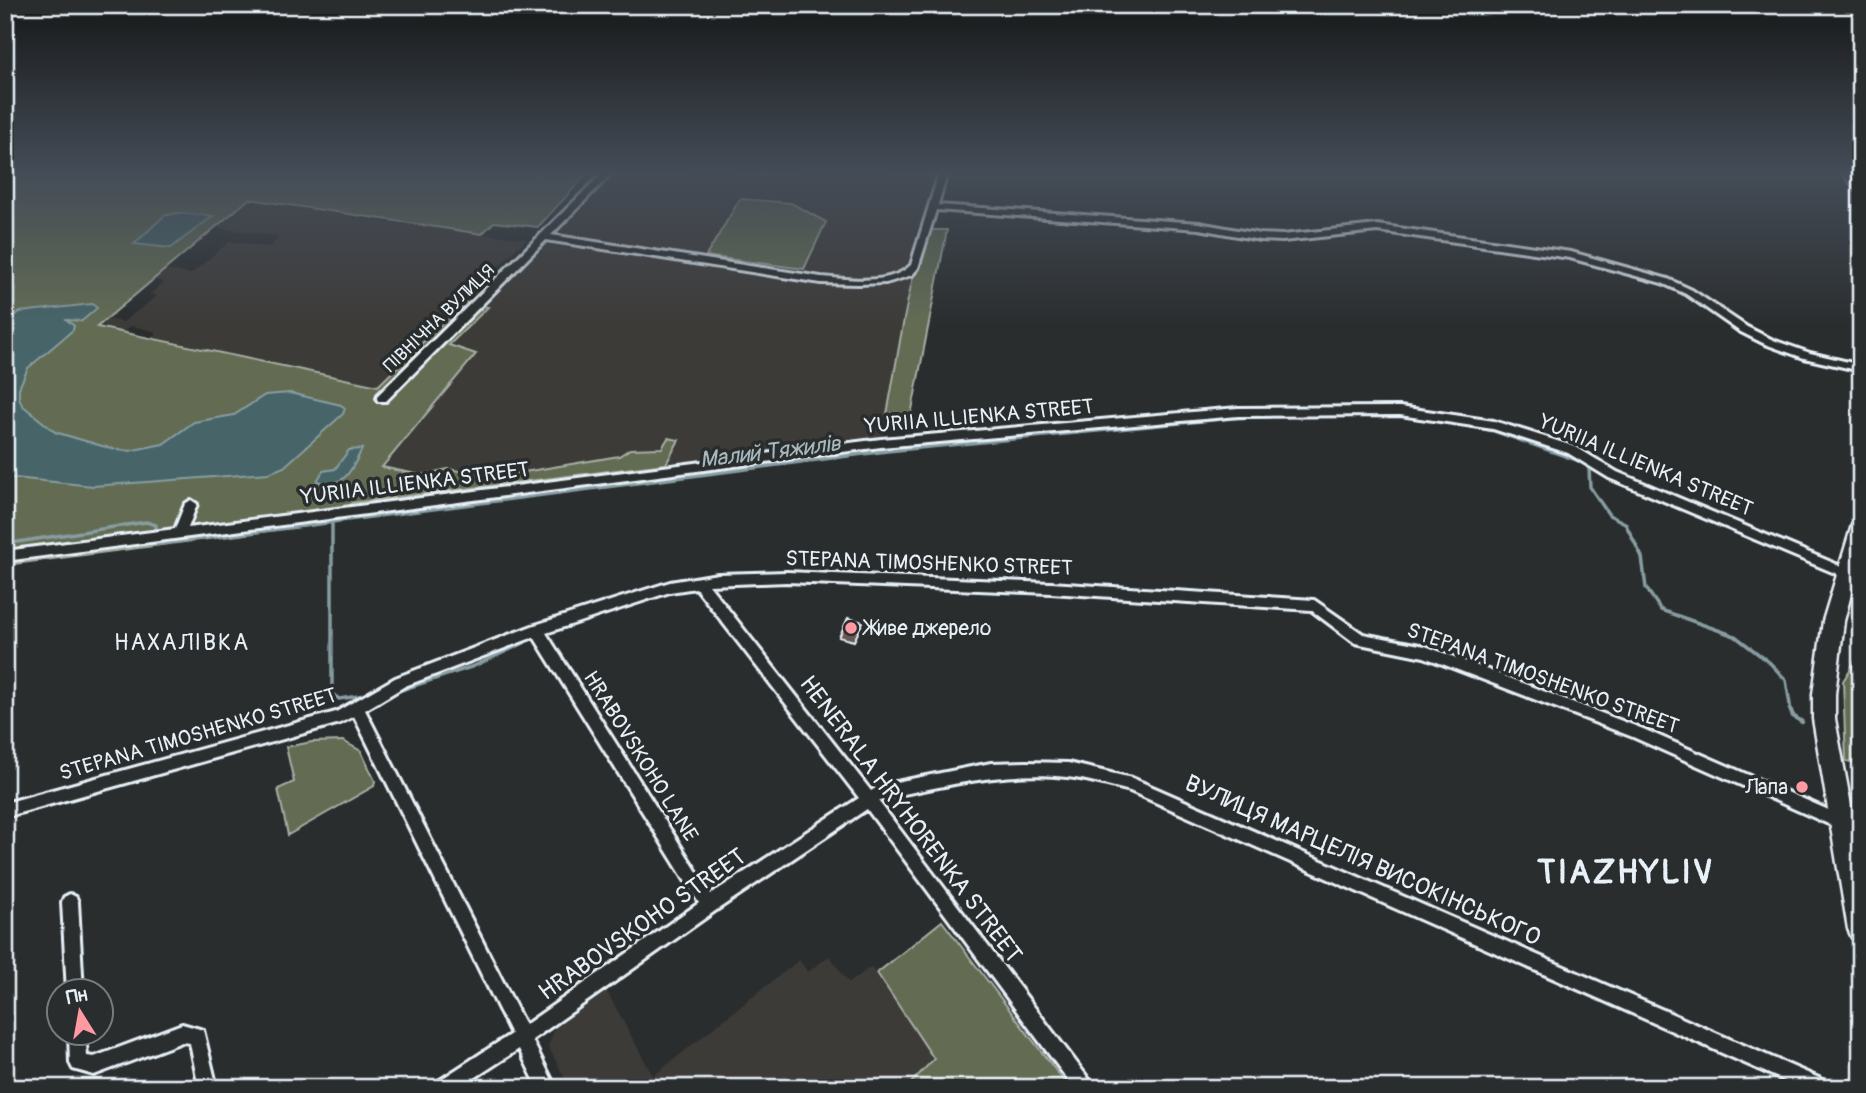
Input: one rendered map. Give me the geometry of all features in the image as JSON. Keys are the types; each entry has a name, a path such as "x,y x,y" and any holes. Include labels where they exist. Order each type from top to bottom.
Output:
{"main road":[{"path":"1861,525 1827,649 1823,684 1824,719 1861,929"}],"street":[{"name":"ПІВНІЧНА ВУЛИЦЯ","path":"382,398 558,224"},
{"path":"545,237 821,280 866,281 899,277 912,271 927,224"},
{"path":"1171,224 1282,238 1377,228 1571,255 1665,281 1689,292 1743,329 1769,342 1808,356 1861,368"},
{"name":"YURIIA ILLIENKA STREET","path":"5,556 908,440 1238,412 1400,411 1494,425 1572,450 1613,475 1846,573"},
{"path":"180,532 191,504"},
{"name":"STEPANA TIMOSHENKO STREET","path":"5,810 358,710 400,682 537,630 670,587 698,582 787,577 1051,588 1314,605 1360,639 1425,652 1638,733 1842,823"},
{"name":"HENERALA HRYHORENKA STREET","path":"698,582 869,800 1084,1088"},
{"name":"HRABOVSKOHO LANE","path":"537,630 709,905"},
{"path":"358,710 547,1088"},
{"name":"ВУЛИЦЯ МАРЦЕЛІЯ ВИСОКІНСЬКОГО","path":"869,800 900,787 991,770 1068,770 1132,785 1822,1088"},
{"name":"HRABOVSKOHO STREET","path":"443,1088 521,1038 709,905 869,800"},
{"path":"70,902 74,978"},
{"path":"78,1048 79,1063 94,1066 182,1033 197,1036 208,1088"}],"shaded area":[{"path":"218,224 404,224 526,239 378,386 151,338 157,332 131,326 123,332 97,327 107,319 123,322 157,296 150,294 164,282 155,280 167,270 191,274 230,241 269,247 280,237 214,227"},
{"path":"558,224 927,224 912,271 909,305 882,437 352,503 476,354 449,346 487,307 479,305"},
{"path":"829,956 849,983 871,967 934,1059 906,1088 570,1088 548,1046 557,1022 605,988 653,1076 799,960 808,972"}],"green space":[{"path":"5,224 219,224 97,327 378,386 464,302 488,307 449,345 476,354 382,467 421,475 448,469 494,477 619,456 630,449 662,448 668,438 679,440 666,464 352,503 332,523 5,565"},
{"path":"415,224 492,224 482,234"},
{"path":"512,224 541,224 538,227"},
{"path":"725,224 825,224 804,269 706,256"},
{"path":"927,230 947,230 911,415 887,414 908,298"},
{"path":"1861,652 1861,764 1846,761 1843,681"},
{"path":"343,741 361,751 375,781 374,786 288,835 278,789 294,782 286,747 312,742"},
{"path":"942,921 1069,1088 906,1088 934,1059 877,973"}],"water":[{"path":"155,224 202,224 171,248 134,244"},
{"path":"92,304 97,308 82,321 67,320 74,326 73,330 28,368 19,388 22,405 55,432 129,451 163,444 194,422 234,415 265,395 290,393 341,405 345,408 343,414 284,467 269,473 93,486 5,477 5,323 20,312"},
{"path":"362,449 346,476 334,483 317,481 323,471 335,469 349,450"}],"building":[{"name":"Живе джерело","path":"848,618 863,622 854,641 839,637"}],"waterway":[{"name":"Малий Тяжилів","path":"151,545 887,451 1233,418 1299,415"},
{"name":"Малий Тяжилів","path":"1331,415 1395,415"},
{"name":"Малий Тяжилів","path":"1406,416 1418,418"},
{"name":"Малий Тяжилів","path":"1450,422 1494,431 1585,463 1589,469 1590,487 1609,515 1625,523 1642,557 1646,588 1661,610 1735,636 1770,663 1786,680 1791,711"},
{"name":"Малий Тяжилів","path":"5,544 146,522 156,525 156,532"},
{"path":"332,523 332,694 339,699 371,694"},
{"path":"398,691 474,666 524,643"},
{"name":"Малий Тяжилів","path":"1790,709 1793,716 1802,722"}],"place":[{"name":"Живе джерело","path":"851,628"},
{"name":"Лапа","path":"1802,787"}],"district":[{"name":"НАХАЛІВКА","path":"182,642"},
{"name":"TIAZHYLIV","path":"1626,871"}]}
